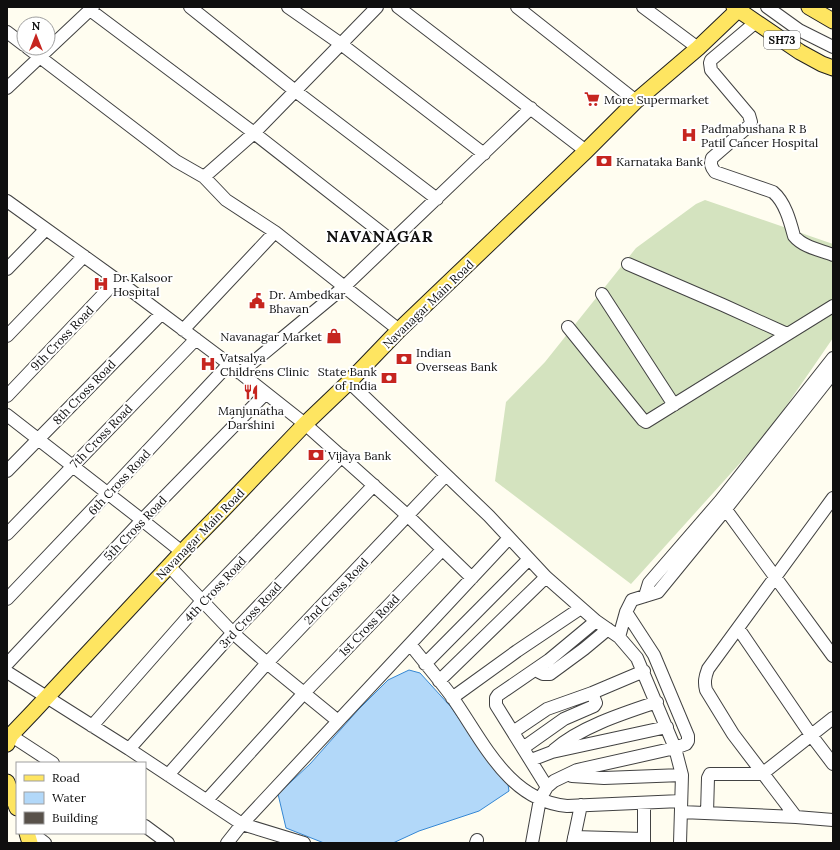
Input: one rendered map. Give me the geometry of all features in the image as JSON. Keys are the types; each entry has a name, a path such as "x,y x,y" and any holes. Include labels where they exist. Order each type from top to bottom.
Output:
{"main road":[{"path":"809,7 833,20"},
{"name":"Navanagar Main Road","path":"8,738 182,552 305,424 636,101 698,48 738,8"},
{"name":"SH73","path":"738,8 800,52 833,68"},
{"path":"7,782 16,805"}],"street":[{"path":"190,7 294,90 437,199"},
{"path":"288,7 341,44 484,154"},
{"path":"204,177 254,133 294,90 377,7"},
{"path":"398,7 586,151"},
{"path":"517,7 636,101"},
{"path":"643,7 698,48"},
{"path":"767,7 799,30 833,47"},
{"path":"7,88 91,8 392,241"},
{"path":"756,22 712,60 710,64 711,70 749,116 751,122 712,158 712,169 715,172 774,192 779,196 782,202 794,236 797,240 803,244 833,255"},
{"path":"7,32 16,39"},
{"path":"39,57 176,161 204,177 226,200 274,232 400,330"},
{"path":"240,374 344,287 531,108"},
{"path":"9,206 46,229 117,280 229,364 305,424 408,516 472,578"},
{"path":"7,268 46,229"},
{"path":"182,330 274,232"},
{"path":"7,336 84,256"},
{"path":"628,264 787,334"},
{"name":"9th Cross Road","path":"7,396 117,280"},
{"path":"602,294 674,405"},
{"path":"568,327 644,422 649,421 833,306"},
{"name":"8th Cross Road","path":"7,471 161,314"},
{"name":"7th Cross Road","path":"7,534 196,339"},
{"path":"723,505 833,358"},
{"name":"6th Cross Road","path":"7,599 229,364"},
{"path":"619,637 626,612 632,600 646,596 649,584 723,505 833,374"},
{"path":"349,382 489,516 546,577 596,621 619,637 637,658 676,748 682,775 680,843"},
{"name":"5th Cross Road","path":"7,664 142,520 266,394"},
{"path":"7,415 182,552"},
{"name":"4th Cross Road","path":"92,726 202,601 342,456"},
{"name":"2nd Cross Road","path":"168,776 264,667 446,476"},
{"name":"3rd Cross Road","path":"129,749 228,637 374,485"},
{"path":"796,817 733,734 706,690 704,684 708,670 833,498"},
{"path":"723,505 833,656"},
{"path":"227,843 242,824 509,538"},
{"name":"1st Cross Road","path":"207,800 301,696 442,550"},
{"path":"426,664 529,559"},
{"path":"169,566 202,601 228,637 335,725"},
{"path":"439,681 546,577"},
{"path":"452,698 517,651 581,608"},
{"path":"532,843 540,799 547,787 564,775 577,770 676,748 687,743 688,736 654,655 626,612"},
{"path":"547,787 496,704 496,698 498,695 549,660 596,621"},
{"path":"738,628 811,735 833,764"},
{"path":"535,670 550,674 608,629"},
{"path":"410,644 452,698 484,747 498,764 518,786 540,799 558,805 644,803 681,806 707,813 833,820"},
{"path":"7,672 129,749 242,824 304,843"},
{"path":"513,732 547,709 644,672"},
{"path":"523,748 564,719 594,706 596,703 592,693"},
{"path":"552,752 570,738 609,719 657,702"},
{"path":"707,813 708,778 710,774 762,774 833,718"},
{"path":"531,760 552,752 667,727"},
{"path":"8,738 51,762"},
{"path":"564,775 604,778 682,775"},
{"path":"581,805 574,840 644,841 644,803"},
{"path":"146,827 168,843"},
{"path":"33,834 45,843"}],"green space":[{"path":"705,200 833,244 833,338 769,431 631,584 495,481 506,402 545,362 636,248 696,204"}],"water":[{"path":"409,670 420,673 451,707 479,748 507,778 509,791 479,811 419,831 393,843 324,843 286,828 278,794 310,764 358,710 388,680"}],"building":[{"path":"98,278 105,282 99,288 94,285"}],"place":[{"name":"More Supermarket","path":"592,99"},
{"name":"Padmabushana R B Patil Cancer Hospital","path":"689,135"},
{"name":"Karnataka Bank","path":"604,161"},
{"name":"Dr Kalsoor Hospital","path":"101,284"},
{"name":"Dr. Ambedkar Bhavan","path":"257,301"},
{"name":"Navanagar Market","path":"334,336"},
{"name":"Indian Overseas Bank","path":"404,359"},
{"name":"Vatsalya Childrens Clinic","path":"208,364"},
{"name":"State Bank of India","path":"389,378"},
{"name":"Manjunatha Darshini","path":"251,392"},
{"name":"Vijaya Bank","path":"316,455"}],"district":[{"name":"NAVANAGAR","path":"380,236"}]}
